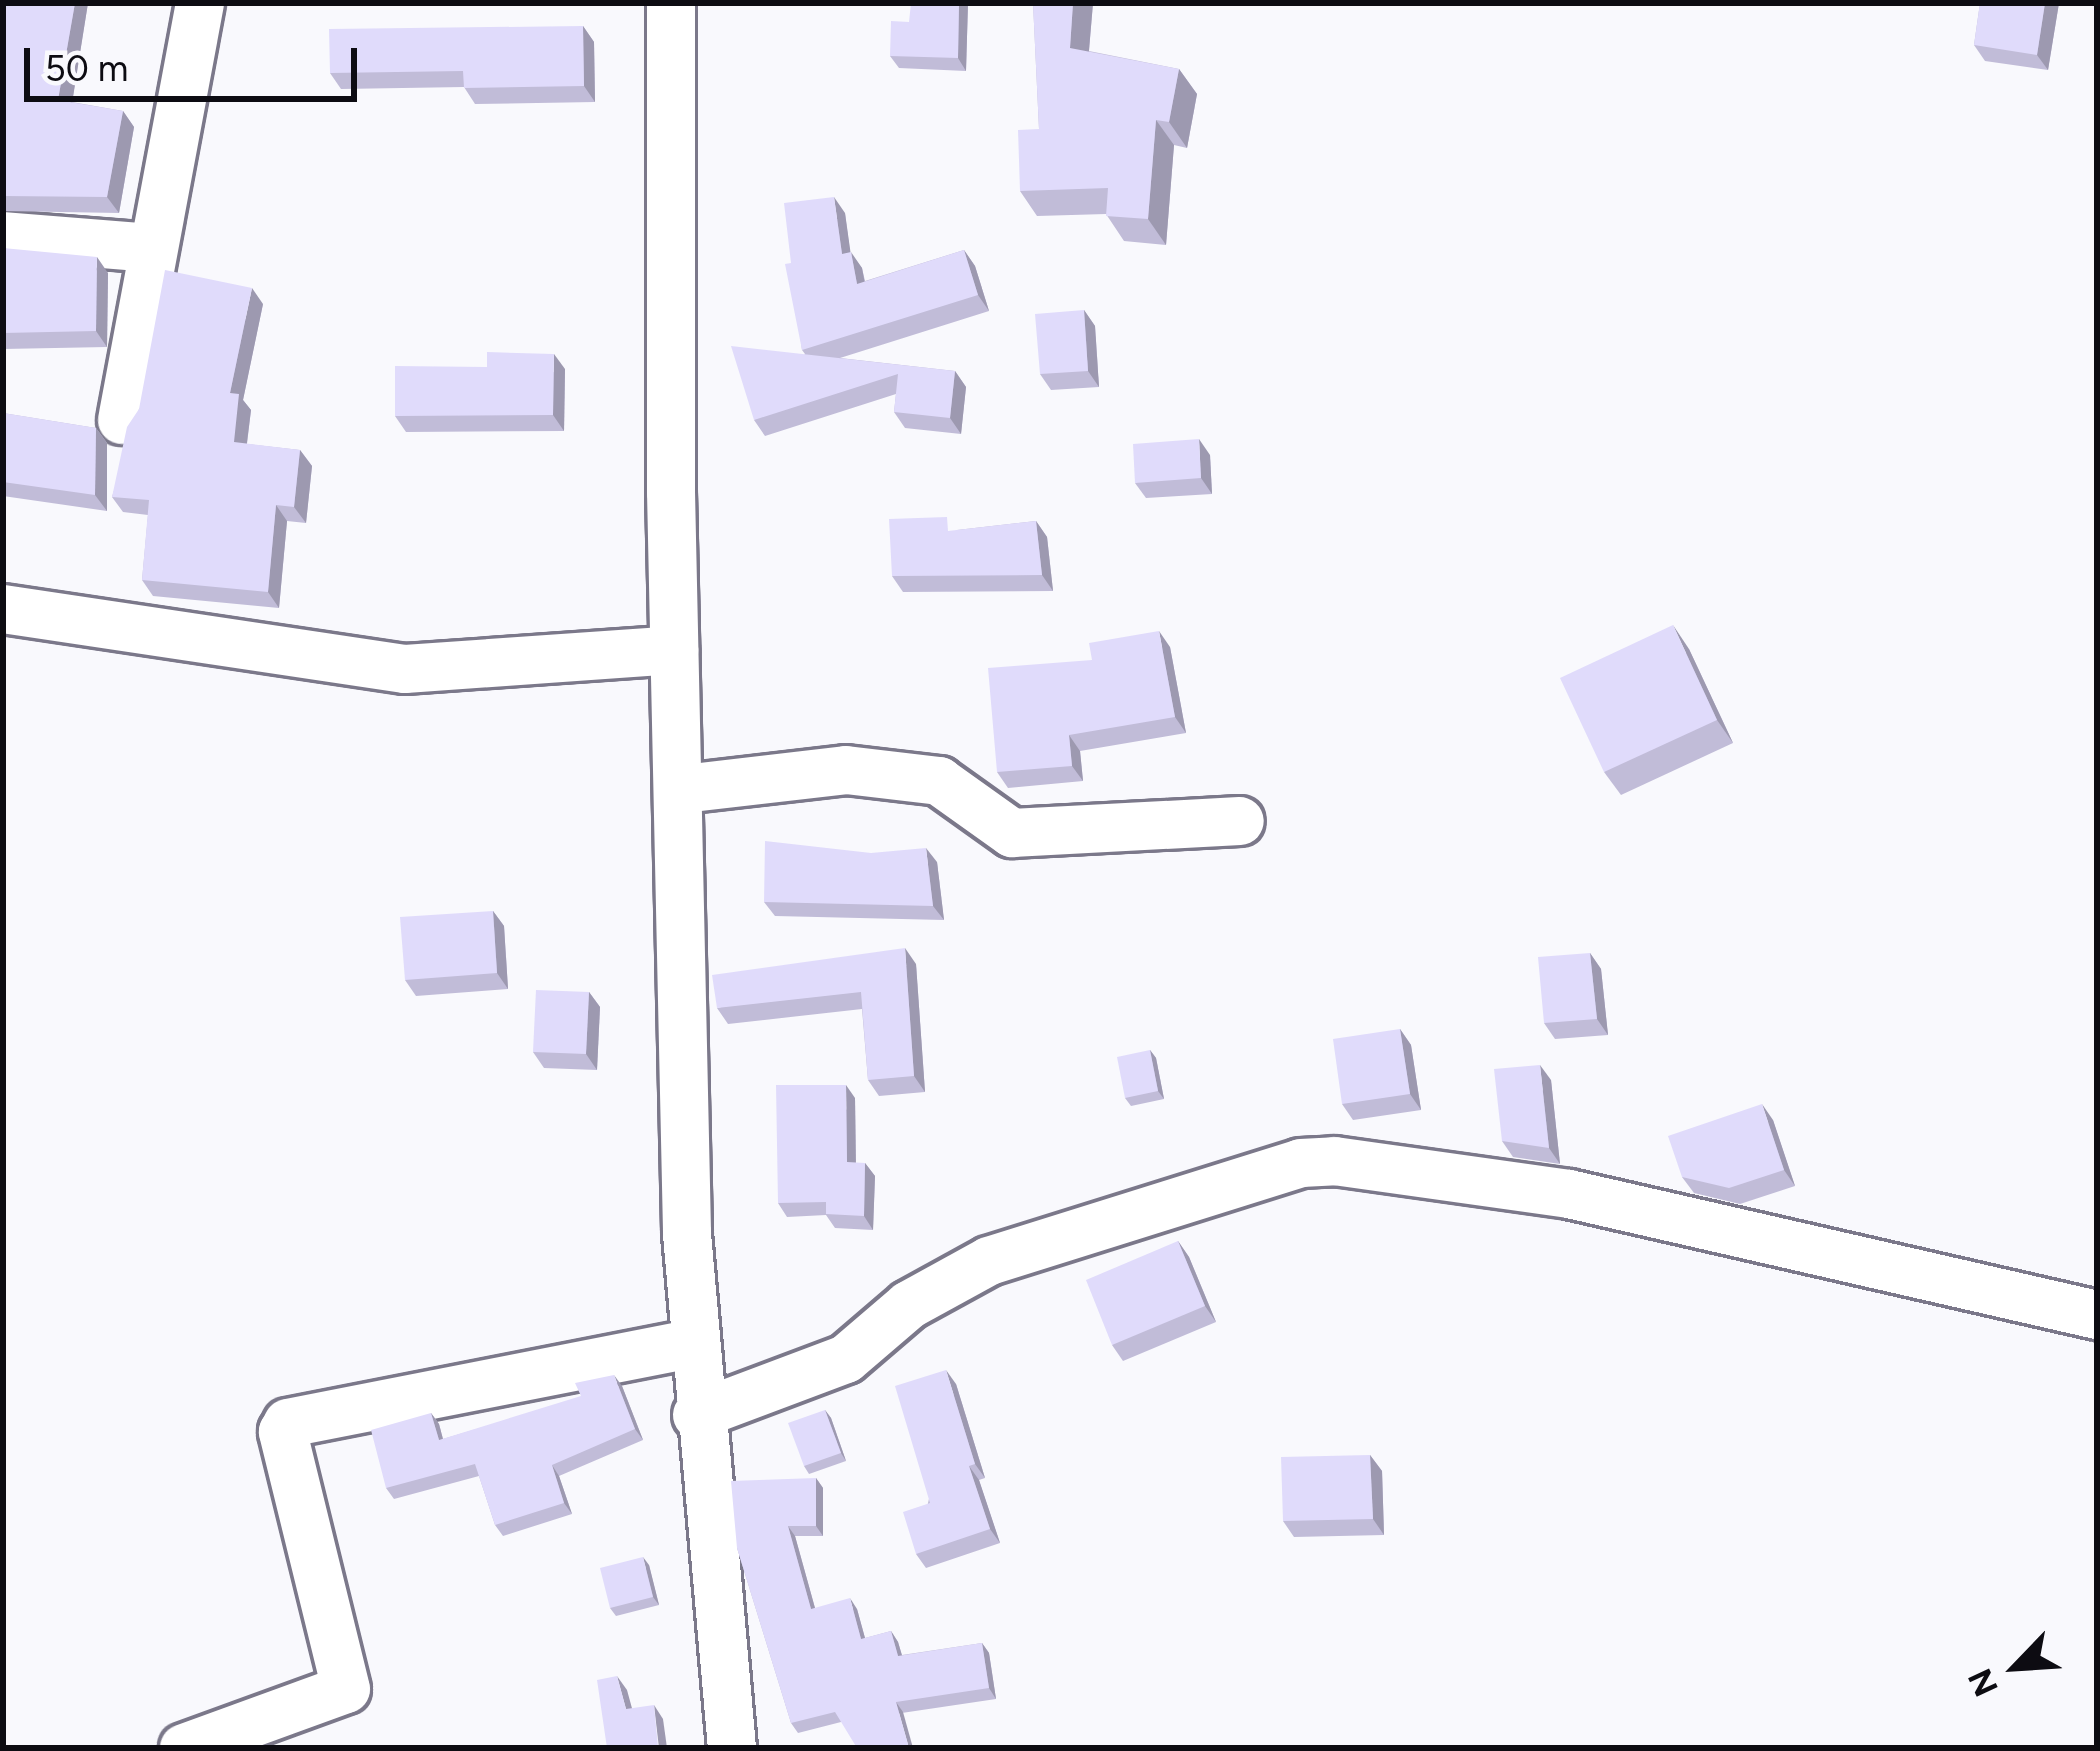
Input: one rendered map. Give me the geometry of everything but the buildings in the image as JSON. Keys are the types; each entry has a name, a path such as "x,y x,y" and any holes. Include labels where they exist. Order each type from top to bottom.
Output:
{"street":[{"path":"122,420 200,3"},
{"path":"671,3 674,650 683,789 694,1342 697,1415 732,1748"},
{"path":"3,236 153,248"},
{"path":"3,609 405,669 674,650"},
{"path":"683,789 846,770 939,781 1012,833 1240,820"},
{"path":"697,1415 846,1359 909,1305 989,1261 1300,1163 1357,1163 1569,1193 2097,1315"},
{"path":"184,1748 346,1689 284,1432 288,1423 694,1342"}]}
